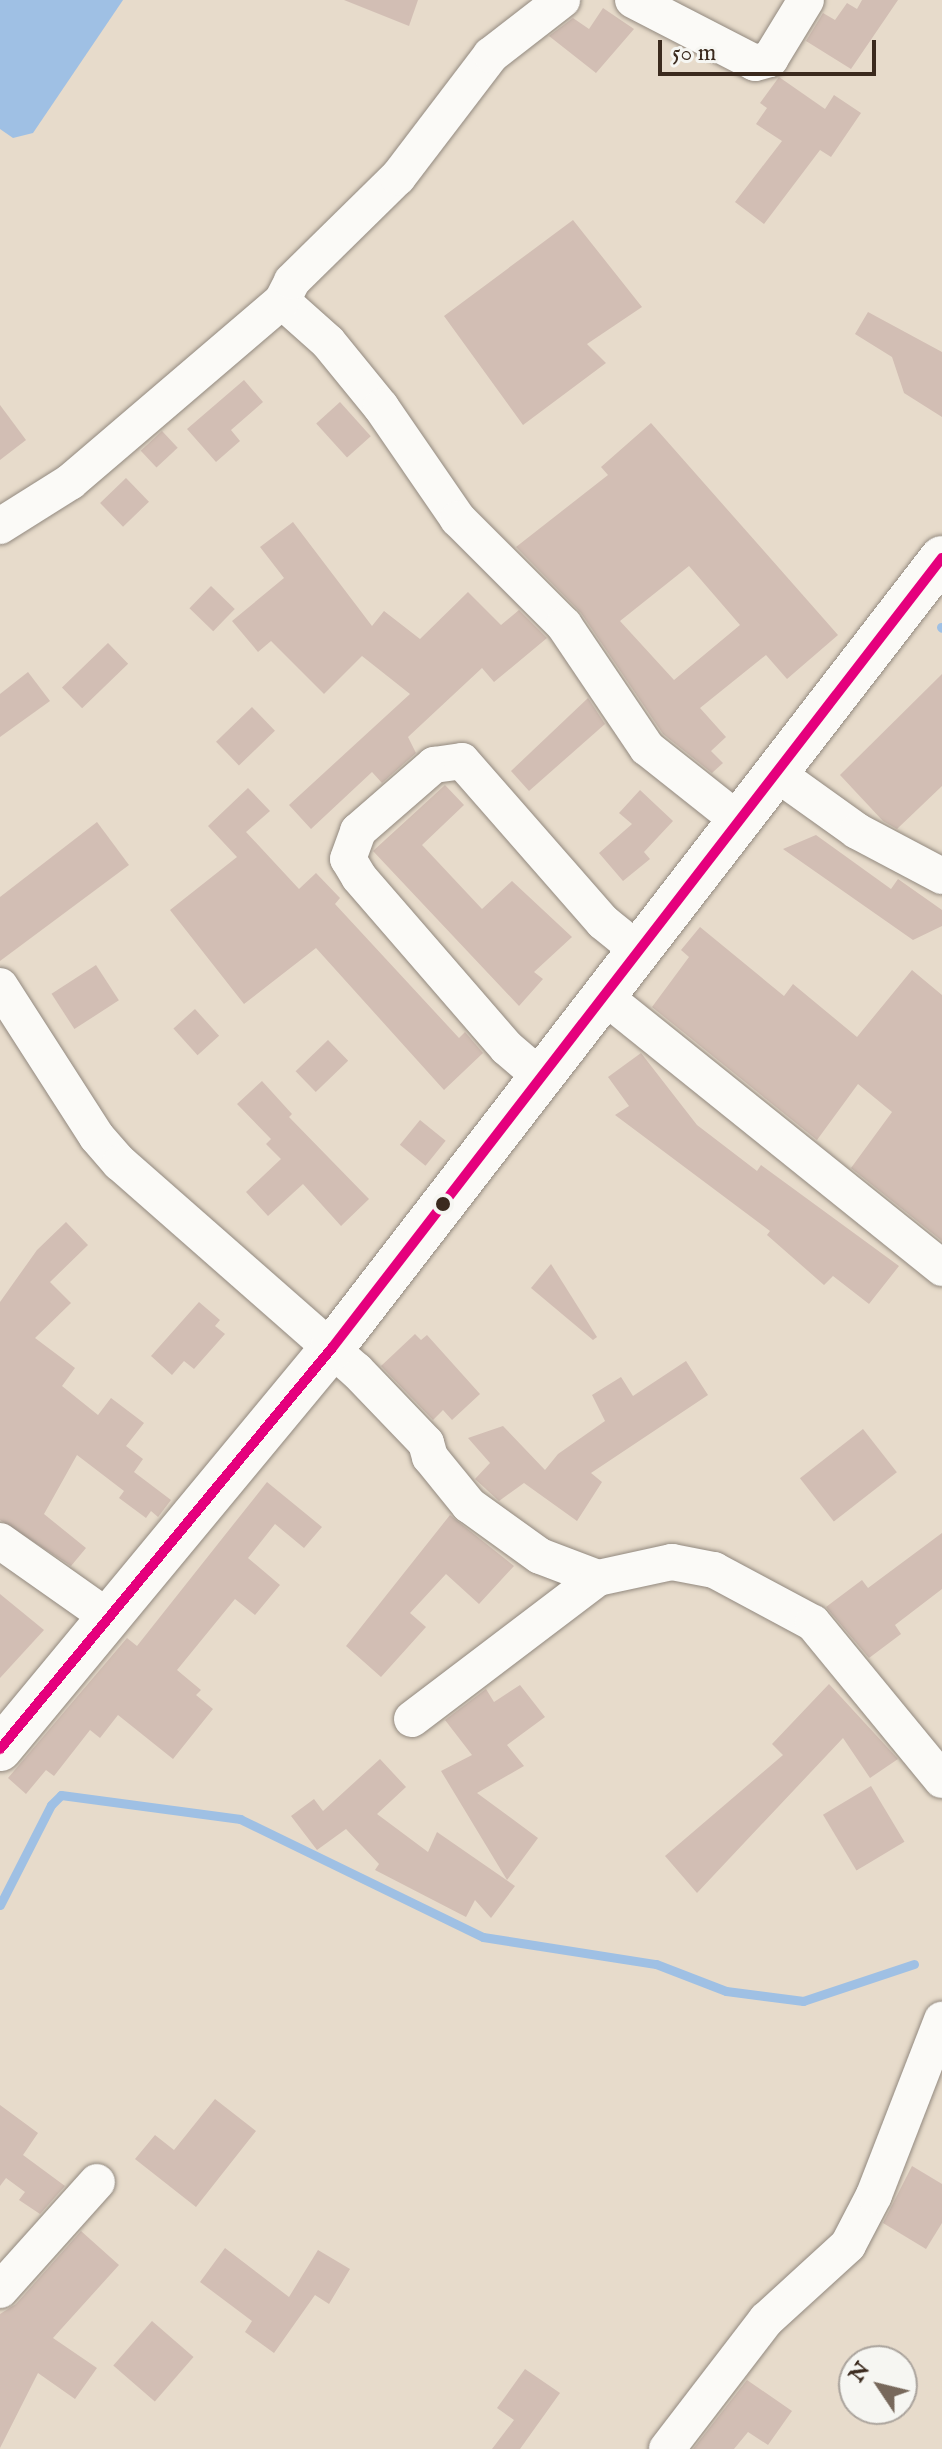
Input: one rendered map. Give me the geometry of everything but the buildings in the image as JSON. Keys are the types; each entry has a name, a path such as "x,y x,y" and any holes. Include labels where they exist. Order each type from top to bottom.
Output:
{"main road":[{"path":"0,1749 332,1348 942,558"}],"street":[{"path":"0,525 70,482 282,301 292,281 398,177 491,55 562,0"},
{"path":"633,0 755,63 770,59 806,0"},
{"path":"282,301 328,342 381,407 458,519 564,625 647,748 739,821"},
{"path":"541,1077 507,1048 359,877 348,859 358,831 434,765 462,761 603,922 639,951"},
{"path":"776,773 857,831 942,876"},
{"path":"0,986 97,1137 120,1163 332,1348 426,1443 430,1457 469,1505 510,1539 598,1578"},
{"path":"604,996 942,1268"},
{"path":"0,1541 109,1618"},
{"path":"412,1719 598,1578 652,1563 695,1565 737,1580 813,1623 942,1780"},
{"path":"667,2449 766,2320 848,2245 874,2195 942,2020"},
{"path":"5,2274 97,2182"}],"water":[{"path":"0,0 123,0 33,133 13,138 0,129"}],"waterway":[{"path":"0,1905 51,1805 61,1795 240,1819 483,1937 656,1964 726,1991 803,2001 914,1964"}],"transit line":[{"path":"0,1749 332,1348 942,558"}]}
